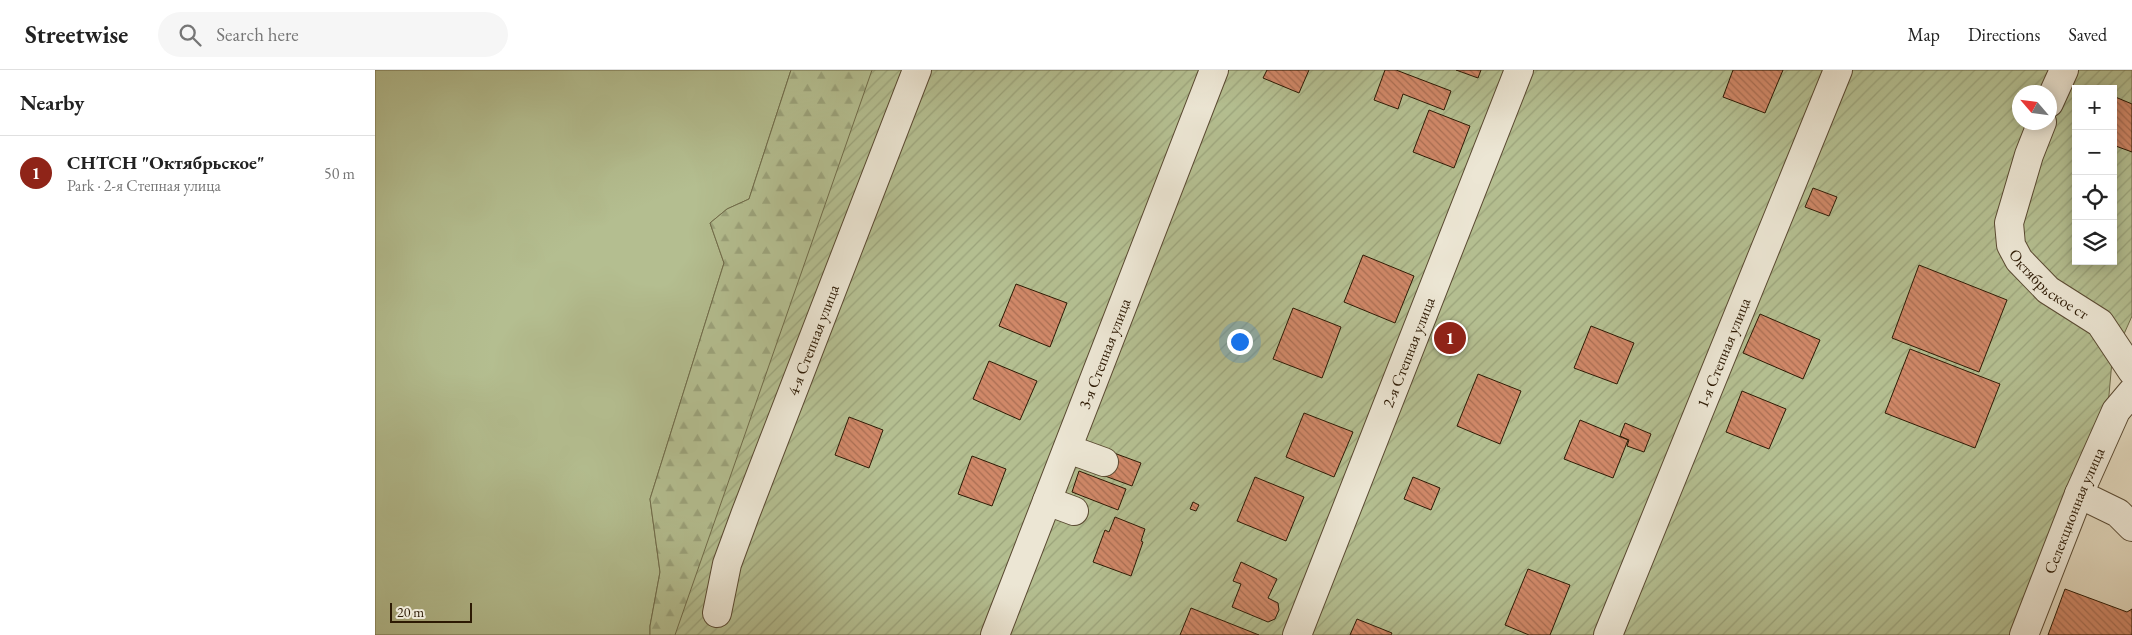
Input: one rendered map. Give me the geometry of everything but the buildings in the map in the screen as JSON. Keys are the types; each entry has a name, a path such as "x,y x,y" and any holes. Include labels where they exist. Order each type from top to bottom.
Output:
{"street":[{"name":"4-я Степная улица","path":"717,613 727,564 745,515 917,70"},
{"name":"3-я Степная улица","path":"995,635 1214,70"},
{"name":"2-я Степная улица","path":"1297,635 1519,70"},
{"name":"1-я Степная улица","path":"1608,635 1837,70"},
{"name":"Октябрьское ст","path":"2039,130 2029,155 2009,223 2011,245 2019,260 2048,290 2100,323 2132,371"},
{"name":"Селекционная улица","path":"2025,635 2079,494 2116,411 2132,392"},
{"path":"1068,449 1104,462"},
{"path":"2079,494 2118,513 2132,527"},
{"path":"1047,501 1073,511"}],"green space":[{"path":"375,70 791,70 749,199 727,209 710,223 724,263 650,499 660,572 650,635 375,635"},
{"path":"791,70 898,70 688,635 650,635 660,572 650,499 724,263 710,223 727,209 749,199"},
{"path":"872,70 2132,70 2132,316 2112,361 2108,406 2015,635 675,635"}],"place":[{"name":"СНТСН \"Октябрьское\"","path":"1450,338"}]}
